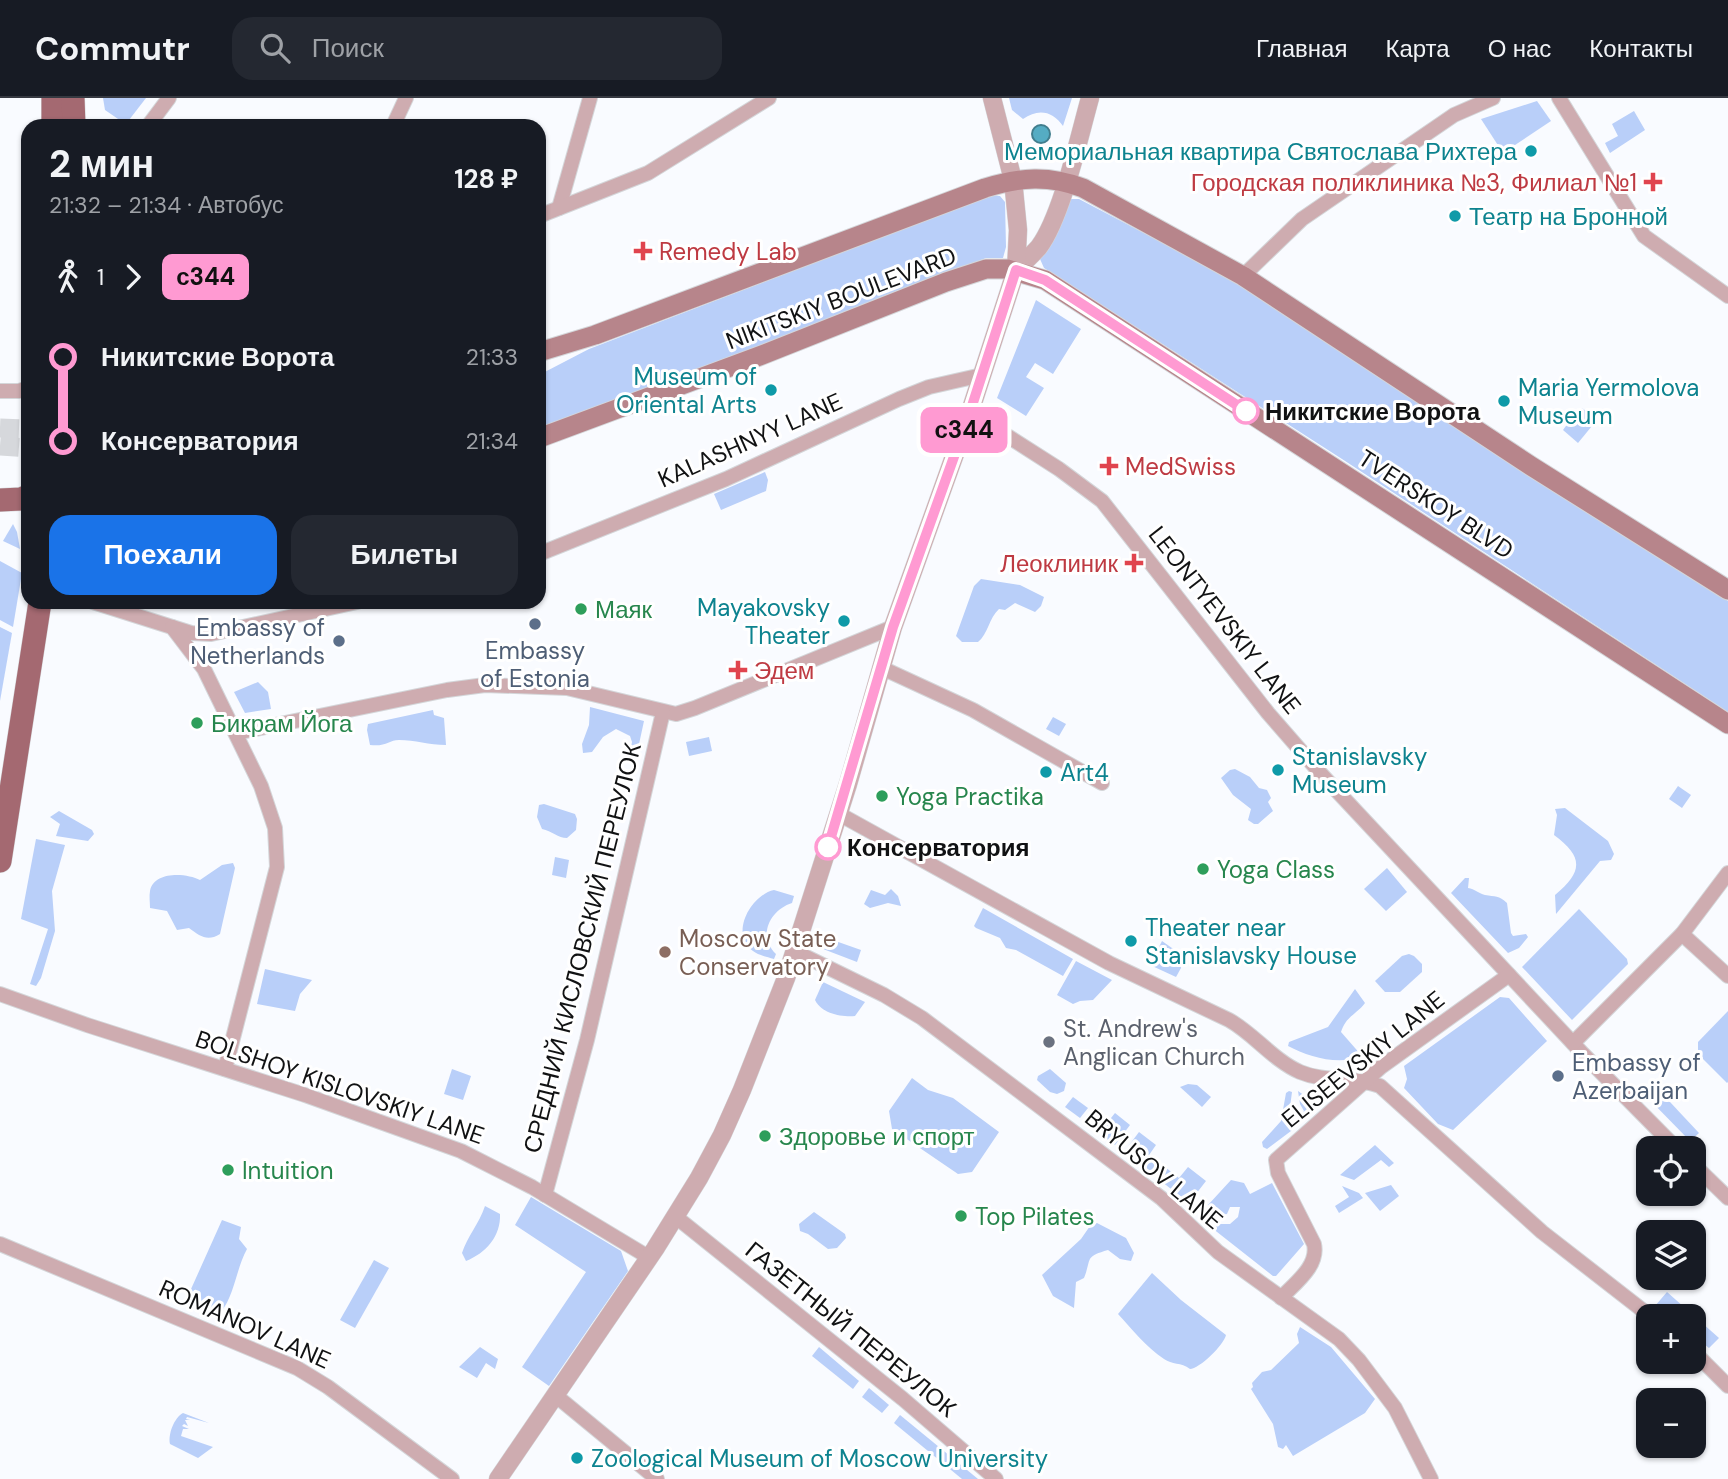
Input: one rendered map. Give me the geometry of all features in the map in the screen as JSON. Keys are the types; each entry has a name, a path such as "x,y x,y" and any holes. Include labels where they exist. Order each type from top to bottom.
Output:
{"main road":[{"path":"53,98 53,119"},
{"path":"73,98 74,119"},
{"path":"546,350 595,335 985,188 1013,180 1040,177 1066,182 1083,188 1243,276 1531,466 1728,590"},
{"name":"NIKITSKIY BOULEVARD","path":"546,435 752,359 946,282 990,268 1016,270 1045,280"},
{"name":"TVERSKOY BLVD","path":"1045,280 1728,724"},
{"path":"546,360 595,335"},
{"path":"0,500 21,499"},
{"path":"0,861 39,609"}],"street":[{"path":"153,119 169,98"},
{"path":"396,119 406,98"},
{"path":"559,208 590,98"},
{"path":"546,213 648,173 769,98"},
{"path":"498,1479 650,1258 722,1135 762,1040 794,951 839,814 893,627 970,412 1016,270 1018,230 1013,180 992,98"},
{"path":"1016,270 1044,238 1066,182 1090,98"},
{"path":"1243,276 1302,219 1454,115 1493,98"},
{"path":"1559,98 1644,236 1728,296"},
{"name":"KALASHNYY LANE","path":"546,551 726,479 899,399 929,387 982,375"},
{"path":"0,391 21,390"},
{"name":"LEONTYEVSKIY LANE","path":"970,412 1102,500 1268,713 1353,810 1664,1136"},
{"path":"115,609 191,633 211,634 325,609"},
{"path":"172,627 204,669 270,807 275,828 278,857 225,1069"},
{"path":"236,733 447,690 497,685 567,688 663,712 685,712 893,627"},
{"path":"882,668 973,710 1102,783"},
{"name":"СРЕДНИЙ КИСЛОВСКИЙ ПЕРЕУЛОК","path":"545,1195 593,1014 663,712"},
{"path":"839,814 1109,963 1229,1020 1245,1029 1297,1070 1323,1079 1364,1082 1387,1090 1440,1142 1542,1233 1636,1305"},
{"path":"1573,1043 1682,934 1728,873"},
{"path":"1682,934 1728,976"},
{"name":"BRYUSOV LANE","path":"794,951 884,995 922,1018 1161,1198 1218,1252 1339,1339 1359,1360 1395,1408 1431,1479"},
{"name":"ELISEEVSKIY LANE","path":"1281,1298 1311,1265 1316,1255 1314,1244 1275,1162 1364,1082 1509,975"},
{"name":"BOLSHOY KISLOVSKIY LANE","path":"0,994 225,1069 484,1161 650,1258"},
{"path":"1706,1177 1728,1198"},
{"name":"ГАЗЕТНЫЙ ПЕРЕУЛОК","path":"676,1217 903,1399 996,1479"},
{"name":"ROMANOV LANE","path":"0,1244 307,1373 452,1479"},
{"path":"1706,1364 1728,1386"},
{"path":"555,1395 657,1479"}],"shaded area":[{"path":"103,98 146,98 130,119 118,119 105,110"},
{"path":"1009,98 1072,98 1063,126 1055,117 1040,112 1023,119 1012,110"},
{"path":"1537,101 1551,121 1503,153 1481,119"},
{"path":"1634,111 1645,130 1610,153 1605,143 1618,136 1612,124"},
{"path":"1037,125 1045,125 1050,134 1048,141 1037,143 1032,138 1032,130"},
{"path":"991,195 1000,196 1005,202 1006,247 1003,258 986,258 546,426 546,371 589,349"},
{"path":"1070,199 1079,199 1226,276 1309,327 1728,601 1728,712 1044,268 1040,259"},
{"path":"1036,300 1081,329 1053,374 1035,363 1026,377 1044,388 1026,416 997,398"},
{"path":"1579,408 1596,418 1596,421 1578,443 1563,430"},
{"path":"765,472 768,480 766,491 721,510 714,494"},
{"path":"13,524 17,532 20,549 3,541"},
{"path":"0,561 21,572 21,579 13,627 0,620"},
{"path":"981,579 1020,585 1044,597 1035,612 1015,603 1005,610 999,609 978,642 962,642 956,636 974,586"},
{"path":"0,627 12,633 0,701"},
{"path":"258,682 268,692 271,709 245,713 234,692"},
{"path":"590,707 644,721 636,758 629,758 632,742 630,736 616,729 603,737 592,752 583,753 582,744 589,725"},
{"path":"433,710 434,715 444,718 446,745 399,740 370,745 368,724"},
{"path":"1053,717 1066,724 1059,736 1046,729"},
{"path":"709,737 712,751 689,756 686,742"},
{"path":"1235,769 1250,777 1259,788 1267,790 1271,798 1268,802 1273,811 1258,824 1248,820 1251,809 1233,795 1221,778"},
{"path":"1678,786 1691,795 1682,808 1669,799"},
{"path":"544,804 575,814 576,830 567,838 542,829 537,817 539,805"},
{"path":"1565,808 1608,841 1614,854 1611,860 1600,861 1556,914 1555,895 1571,879 1576,865 1571,850 1554,835 1557,815 1555,809"},
{"path":"59,811 92,830 94,834 88,841 56,836 60,824 50,817"},
{"path":"36,839 65,845 52,891 55,931 41,978 36,986 30,984 48,929 21,919"},
{"path":"555,857 569,860 566,878 552,875"},
{"path":"233,863 235,868 220,934 207,938 189,928 177,930 167,911 150,908 150,891 158,880 179,875 200,880 222,865"},
{"path":"1387,868 1407,892 1386,911 1364,889"},
{"path":"1465,878 1469,878 1468,888 1499,897 1507,903 1511,933 1513,936 1526,934 1528,937 1519,948 1508,953 1451,893"},
{"path":"891,889 898,896 901,906 888,903 870,908 864,904 871,890 885,895"},
{"path":"774,890 794,896 792,903 778,911 769,924 767,939 776,954 774,959 760,955 746,944 743,926 751,907 766,893"},
{"path":"983,908 1073,959 1063,976 1016,950 1006,948 1000,938 976,928 974,926"},
{"path":"1579,909 1627,959 1628,964 1572,1020 1522,967"},
{"path":"827,938 861,950 857,962 823,949"},
{"path":"1162,941 1179,953 1181,968 1176,977 1150,965"},
{"path":"1409,954 1422,964 1422,972 1400,992 1385,992 1375,981 1402,956"},
{"path":"1076,961 1112,980 1093,1000 1073,1004 1057,995"},
{"path":"265,969 312,980 300,994 295,1011 257,1004"},
{"path":"823,982 865,1002 855,1016 832,1014 818,1005 815,1000"},
{"path":"1355,989 1365,1003 1348,1019 1341,1032 1362,1056 1344,1060 1324,1059 1288,1046 1289,1042 1328,1027"},
{"path":"1500,997 1509,998 1547,1041 1453,1130 1438,1124 1404,1088 1407,1079 1404,1066"},
{"path":"1728,1011 1727,1083 1698,1054 1698,1042"},
{"path":"452,1069 471,1076 463,1100 444,1094"},
{"path":"1050,1069 1066,1083 1064,1091 1057,1094 1050,1092 1037,1080 1038,1076"},
{"path":"912,1078 928,1090 953,1098 999,1132 972,1172 958,1174 892,1129 889,1111"},
{"path":"1197,1085 1211,1097 1202,1107 1180,1087"},
{"path":"1655,1086 1699,1133 1696,1136 1685,1136 1645,1095"},
{"path":"1298,1091 1315,1103 1317,1108 1300,1124 1297,1121 1304,1111"},
{"path":"1292,1092 1288,1122 1295,1128 1267,1149 1262,1142 1281,1121 1286,1093"},
{"path":"1073,1097 1088,1108 1080,1118 1065,1107"},
{"path":"1092,1111 1107,1123 1115,1113 1130,1125 1115,1145 1083,1121"},
{"path":"1139,1132 1156,1145 1149,1155 1163,1165 1154,1176 1124,1152"},
{"path":"1375,1145 1394,1163 1389,1167 1381,1160 1354,1180 1340,1175"},
{"path":"1165,1167 1179,1178 1188,1167 1206,1181 1189,1203 1157,1178"},
{"path":"1231,1180 1244,1183 1250,1194 1272,1183 1304,1244 1276,1276 1212,1228 1216,1224 1230,1224 1238,1217 1240,1207 1230,1207 1227,1214 1221,1215 1208,1205"},
{"path":"1391,1185 1399,1196 1380,1211 1365,1193"},
{"path":"1342,1186 1359,1193 1363,1198 1339,1213 1335,1206 1349,1197"},
{"path":"531,1197 621,1251 628,1271 549,1386 522,1367 586,1272 515,1225"},
{"path":"485,1206 500,1214 498,1230 486,1248 466,1261 462,1253"},
{"path":"814,1212 845,1234 846,1238 837,1248 828,1249 800,1231 799,1224"},
{"path":"222,1220 241,1227 239,1239 247,1249 221,1312 187,1298"},
{"path":"1097,1223 1126,1238 1134,1253 1131,1261 1120,1259 1108,1250 1092,1257 1084,1278 1076,1282 1074,1308 1053,1296 1042,1275 1081,1239 1090,1226"},
{"path":"374,1260 389,1268 355,1328 340,1320"},
{"path":"1152,1273 1226,1335 1216,1350 1194,1368 1190,1369 1164,1359 1118,1314"},
{"path":"1667,1292 1681,1304 1679,1304 1657,1304"},
{"path":"1706,1326 1719,1338 1709,1348 1706,1346"},
{"path":"1300,1327 1331,1347 1375,1399 1365,1413 1293,1456 1286,1445 1283,1449 1278,1447 1273,1424 1251,1389 1252,1383 1262,1372 1271,1370 1299,1343 1297,1334"},
{"path":"480,1347 498,1359 495,1369 486,1363 477,1378 459,1367"},
{"path":"819,1347 859,1381 853,1389 812,1356"},
{"path":"869,1388 889,1405 882,1413 862,1397"},
{"path":"183,1413 209,1423 187,1417 186,1419 190,1420 185,1420 188,1426 182,1426 189,1429 183,1429 181,1436 213,1447 198,1458 170,1444 172,1427"},
{"path":"900,1415 978,1479 962,1479 894,1423"}],"tunnel":[{"path":"0,428 21,429"},
{"path":"0,446 21,448"}],"bus line":[{"name":"с344","path":"828,847 893,627 970,412 1016,270 1045,280 1246,411"}],"place":[{"name":"Мемориальная квартира Святослава Рихтера","path":"1531,151"},
{"name":"Городская поликлиника №3, Филиал №1","path":"1653,182"},
{"name":"Театр на Бронной","path":"1455,216"},
{"name":"Remedy Lab","path":"643,251"},
{"name":"Museum of Oriental Arts","path":"771,390"},
{"name":"Maria Yermolova Museum","path":"1504,401"},
{"name":"Никитские Ворота","path":"1246,411"},
{"name":"MedSwiss","path":"1109,466"},
{"name":"Леоклиник","path":"1134,563"},
{"name":"Маяк","path":"581,609"},
{"name":"Mayakovsky Theater","path":"844,621"},
{"name":"Embassy of Estonia","path":"535,624"},
{"name":"Embassy of Netherlands","path":"339,641"},
{"name":"Эдем","path":"738,670"},
{"name":"Бикрам Йога","path":"197,723"},
{"name":"Stanislavsky Museum","path":"1278,770"},
{"name":"Art4","path":"1046,772"},
{"name":"Yoga Practika","path":"882,796"},
{"name":"Консерватория","path":"828,847"},
{"name":"Yoga Class","path":"1203,869"},
{"name":"Theater near Stanislavsky House","path":"1131,941"},
{"name":"Moscow State Conservatory","path":"665,952"},
{"name":"St. Andrew's Anglican Church","path":"1049,1042"},
{"name":"Embassy of Azerbaijan","path":"1558,1076"},
{"name":"Здоровье и спорт","path":"765,1136"},
{"name":"Intuition","path":"228,1170"},
{"name":"Top Pilates","path":"961,1216"},
{"name":"Zoological Museum of Moscow University","path":"577,1458"}]}
